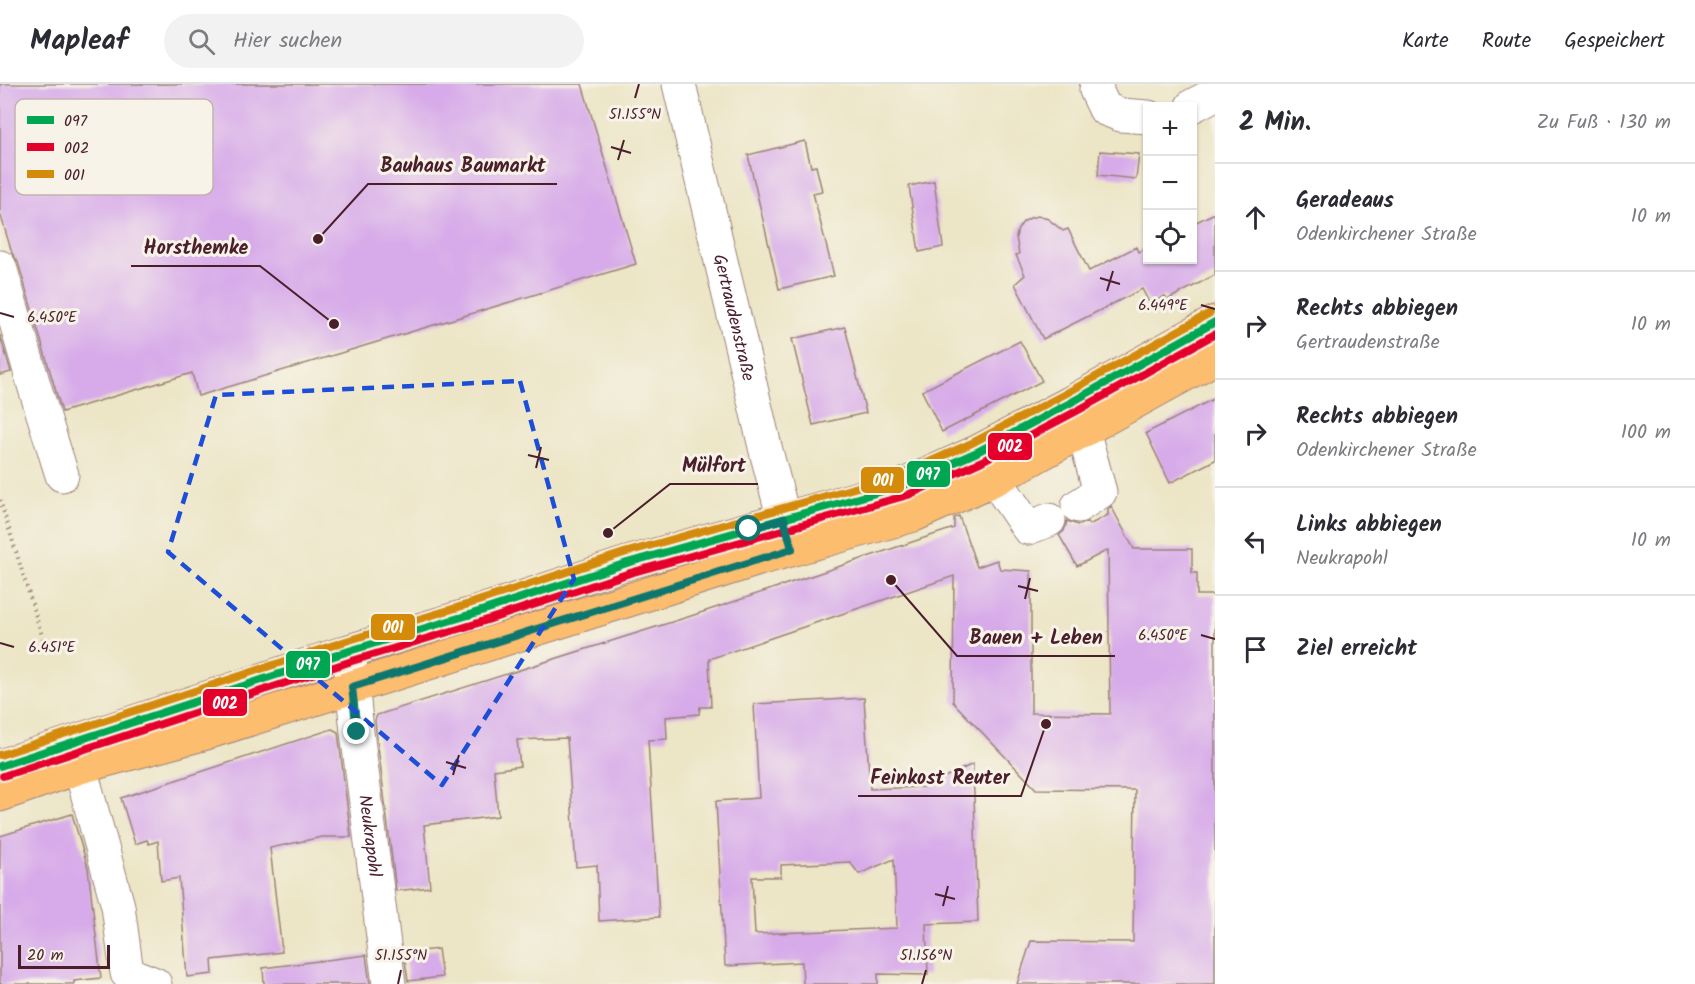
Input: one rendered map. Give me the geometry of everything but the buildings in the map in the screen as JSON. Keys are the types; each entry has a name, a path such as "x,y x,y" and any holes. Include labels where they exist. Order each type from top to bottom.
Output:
{"main road":[{"path":"0,766 349,651 472,614 627,563 788,534 914,516 995,479 1076,417 1215,322"},
{"path":"0,795 80,767 206,733 352,687 788,534 977,452 1076,417 1215,358"}],"street":[{"name":"Gertraudenstraße","path":"679,84 766,451 788,534"},
{"path":"1097,84 1096,90 1105,109 1120,115 1143,117"},
{"path":"1197,103 1215,94"},
{"path":"0,267 62,475"},
{"path":"1076,417 1100,492 1078,506"},
{"path":"977,452 1028,528 1049,520"},
{"name":"Neukrapohl","path":"349,651 389,984"},
{"path":"80,767 118,906 127,973 155,984"}],"path":[{"path":"0,500 46,652"}],"highlighted area":[{"path":"520,381 574,579 442,785 168,552 216,395"}],"transit line":[{"name":"001","path":"0,755 346,641 469,604 624,553 900,475 972,443 1210,313"},
{"name":"097","path":"0,766 349,651 472,614 627,563 904,485 977,452 1215,322"},
{"name":"002","path":"3,776 352,661 475,624 630,573 908,495 982,461 1215,334"}],"place":[{"name":"Bauhaus Baumarkt","path":"318,239"},
{"name":"Horsthemke","path":"334,324"},
{"name":"Mülfort","path":"608,533"},
{"name":"Bauen + Leben","path":"891,580"},
{"name":"Feinkost Reuter","path":"1046,724"}],"route":[{"path":"357,732 352,687 792,549 784,519 749,529"}]}
